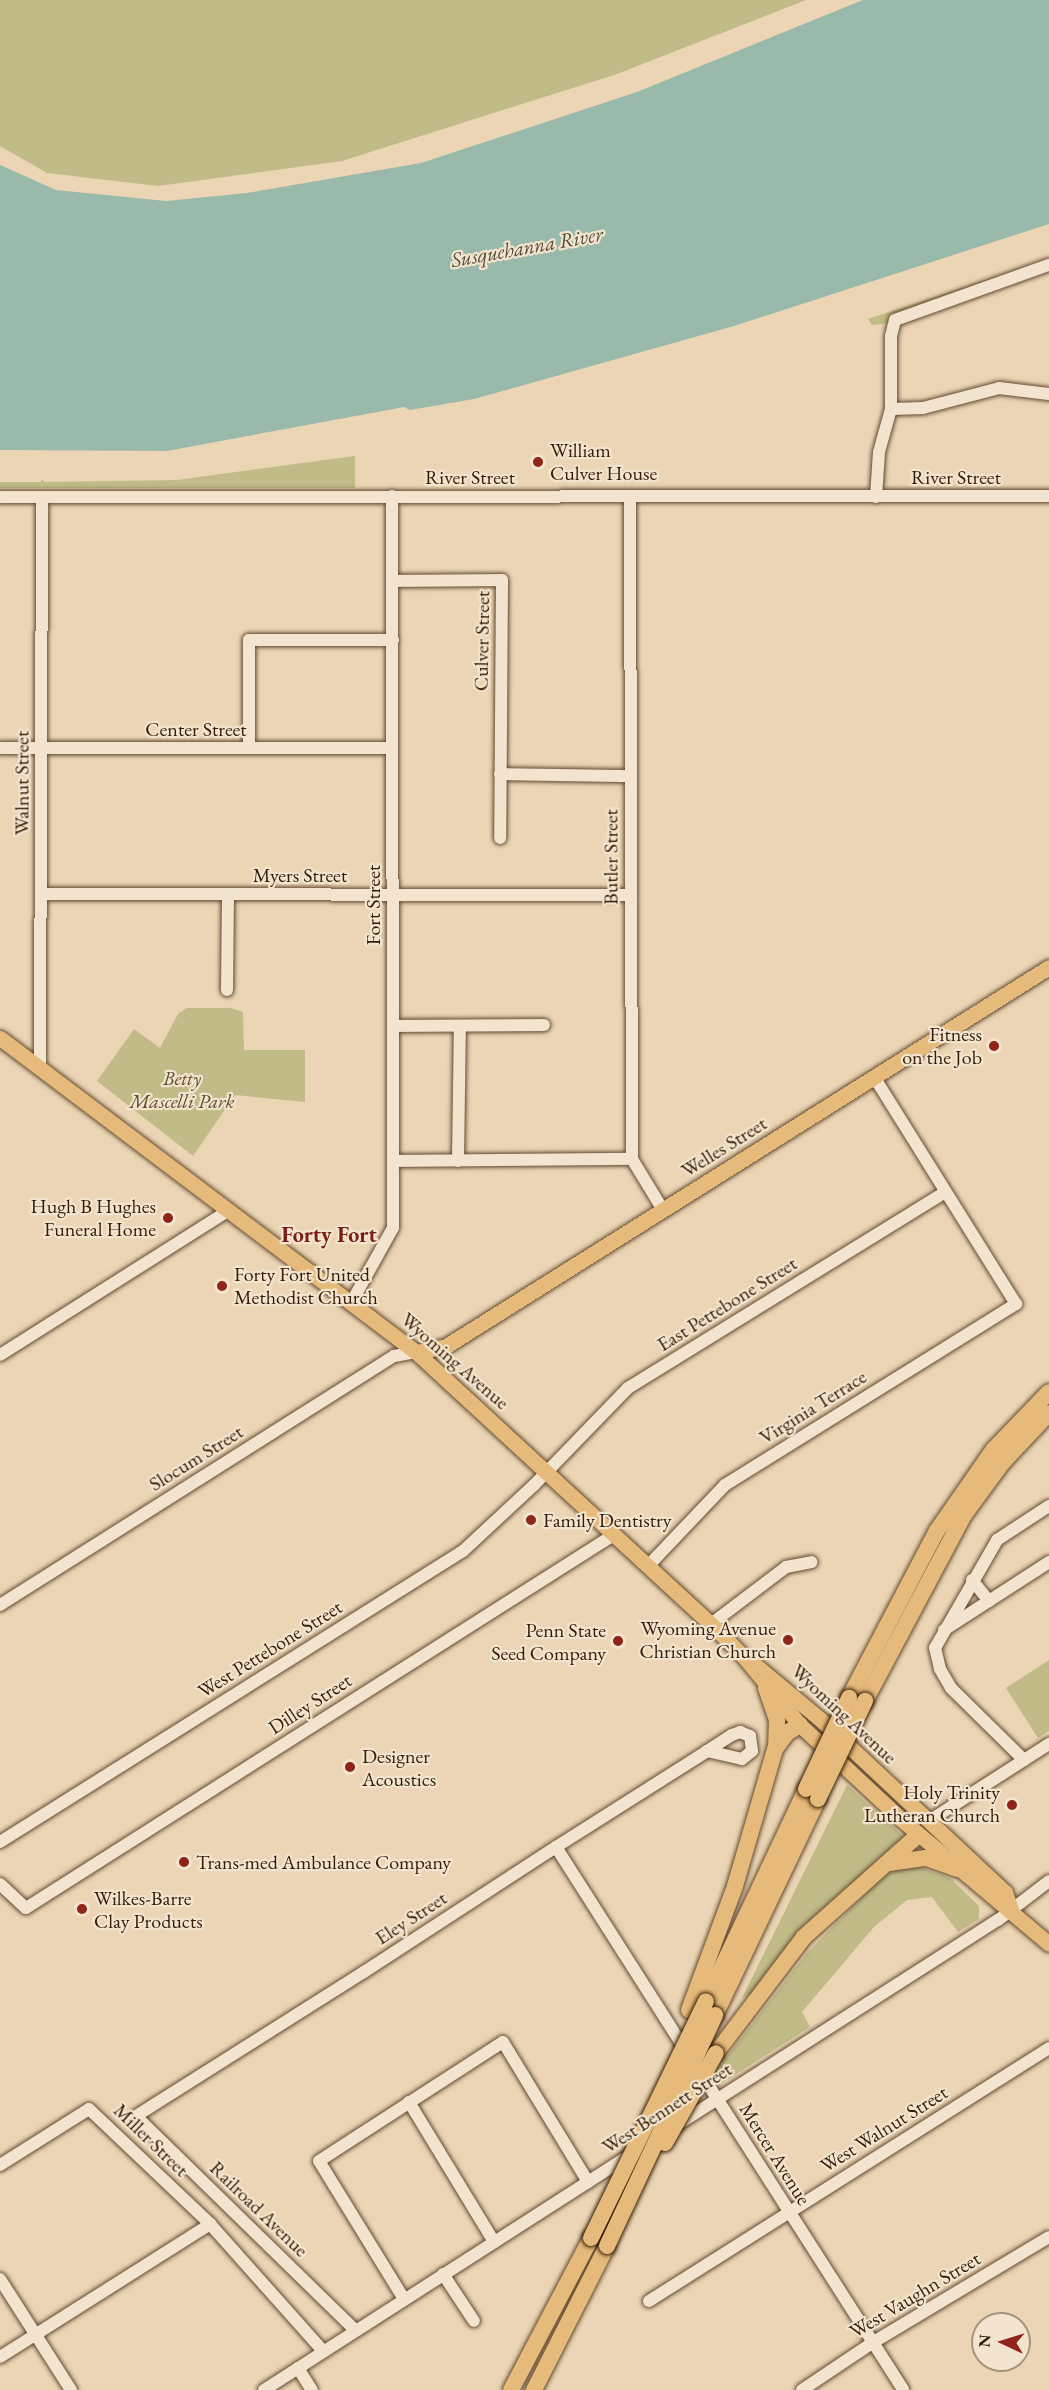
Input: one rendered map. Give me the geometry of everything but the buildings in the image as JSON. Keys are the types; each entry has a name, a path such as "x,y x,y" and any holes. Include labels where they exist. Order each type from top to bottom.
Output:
{"highway":[{"path":"534,2390 599,2242 942,1522 994,1449 1049,1392"},
{"path":"857,1700 964,1515 1003,1462 1049,1413"},
{"path":"599,2242 735,1886 775,1749 777,1720 766,1688"},
{"path":"775,1749 783,1736 801,1725"},
{"path":"511,2390 716,2053 804,1937 918,1835"},
{"path":"883,1865 919,1857 958,1869"}],"main road":[{"name":"Welles Street","path":"416,1352 446,1346 1049,966"},
{"name":"Wyoming Avenue","path":"0,1038 416,1352 711,1624 744,1657 766,1688 801,1725 918,1835 994,1902 1011,1909 1049,1944"},
{"name":"Wyoming Avenue","path":"744,1657 775,1678 1005,1892 1011,1909"},
{"path":"801,1725 821,1720"},
{"path":"918,1835 929,1821"}],"street":[{"path":"876,496 879,452 891,409 891,336 895,320 1049,265"},
{"path":"891,409 923,408 999,388 1049,394"},
{"name":"Fort Street","path":"351,1303 393,1228 392,496"},
{"name":"Butler Street","path":"630,496 632,1159"},
{"name":"River Street","path":"0,497 1049,496"},
{"name":"Walnut Street","path":"40,1068 42,498"},
{"name":"Culver Street","path":"393,581 502,580 500,838"},
{"path":"249,748 249,640 393,640"},
{"name":"Center Street","path":"0,748 392,748"},
{"path":"500,774 630,776"},
{"name":"Myers Street","path":"41,894 630,895"},
{"path":"227,990 228,894"},
{"path":"394,1026 544,1026"},
{"path":"458,1161 460,1026"},
{"path":"874,1077 945,1192"},
{"path":"394,1161 632,1159 663,1210"},
{"name":"Virginia Terrace","path":"648,1566 725,1485 1016,1304 945,1192"},
{"name":"East Pettebone Street","path":"547,1472 628,1388 945,1192"},
{"path":"0,1355 229,1210"},
{"name":"Slocum Street","path":"0,1605 394,1356 416,1352"},
{"name":"West Pettebone Street","path":"0,1842 463,1551 547,1472"},
{"path":"1024,1760 951,1688 940,1669 935,1648 940,1632 997,1540 1049,1506"},
{"name":"Dilley Street","path":"0,1884 26,1908 615,1534"},
{"path":"711,1624 786,1568 812,1562"},
{"path":"940,1632 1049,1562"},
{"path":"972,1580 989,1601"},
{"path":"929,1821 1049,1744"},
{"name":"Eley Street","path":"136,2116 706,1751"},
{"name":"Mercer Avenue","path":"556,1847 903,2390"},
{"name":"West Bennett Street","path":"264,2390 717,2100 1011,1909 1049,1881"},
{"path":"404,2300 319,2160 409,2102 503,2042 588,2182"},
{"name":"West Walnut Street","path":"649,2301 1049,2048"},
{"path":"409,2102 494,2242"},
{"name":"Miller Street","path":"0,2165 89,2109 210,2224"},
{"name":"Railroad Avenue","path":"136,2116 355,2330"},
{"path":"0,2357 210,2224 323,2351"},
{"name":"West Vaughn Street","path":"802,2390 872,2343 1049,2237"},
{"path":"443,2274 474,2321"},
{"path":"0,2279 71,2390"},
{"path":"298,2368 312,2390"}],"green space":[{"path":"0,0 806,0 617,74 342,161 158,186 47,173 0,146"},
{"path":"1049,259 1049,266 901,313 883,324 872,325 868,319"},
{"path":"355,456 355,488 0,488 0,482 41,482 41,479 45,482 177,480"},
{"name":"Betty Mascelli Park","path":"187,1008 231,1008 243,1012 244,1050 305,1050 305,1102 235,1095 193,1156 97,1081 134,1029 160,1048 178,1014"},
{"path":"1049,1660 1049,1731 1038,1738 1006,1688"},
{"path":"847,1785 905,1838 815,1917 752,1993 742,1998"},
{"path":"914,1865 950,1878 979,1906 979,1919 958,1932 932,1897 907,1900 874,1927 802,2012 810,2027 719,2085 712,2076 807,1953 881,1878 899,1867"}],"water":[{"name":"Susquehanna River","path":"863,0 1049,0 1049,224 734,326 474,399 410,410 404,407 167,451 0,450 0,165 56,190 166,201 247,193 421,163 637,92"}],"place":[{"name":"William Culver House","path":"538,462"},
{"name":"Fitness on the Job","path":"994,1046"},
{"name":"Hugh B Hughes Funeral Home","path":"168,1218"},
{"name":"Forty Fort United Methodist Church","path":"222,1286"},
{"name":"Family Dentistry","path":"531,1520"},
{"name":"Wyoming Avenue Christian Church","path":"788,1640"},
{"name":"Penn State Seed Company","path":"618,1641"},
{"name":"Designer Acoustics","path":"350,1767"},
{"name":"Holy Trinity Lutheran Church","path":"1012,1805"},
{"name":"Trans-med Ambulance Company","path":"184,1862"},
{"name":"Wilkes-Barre Clay Products","path":"82,1909"}],"district":[{"name":"Forty Fort","path":"329,1235"}]}
